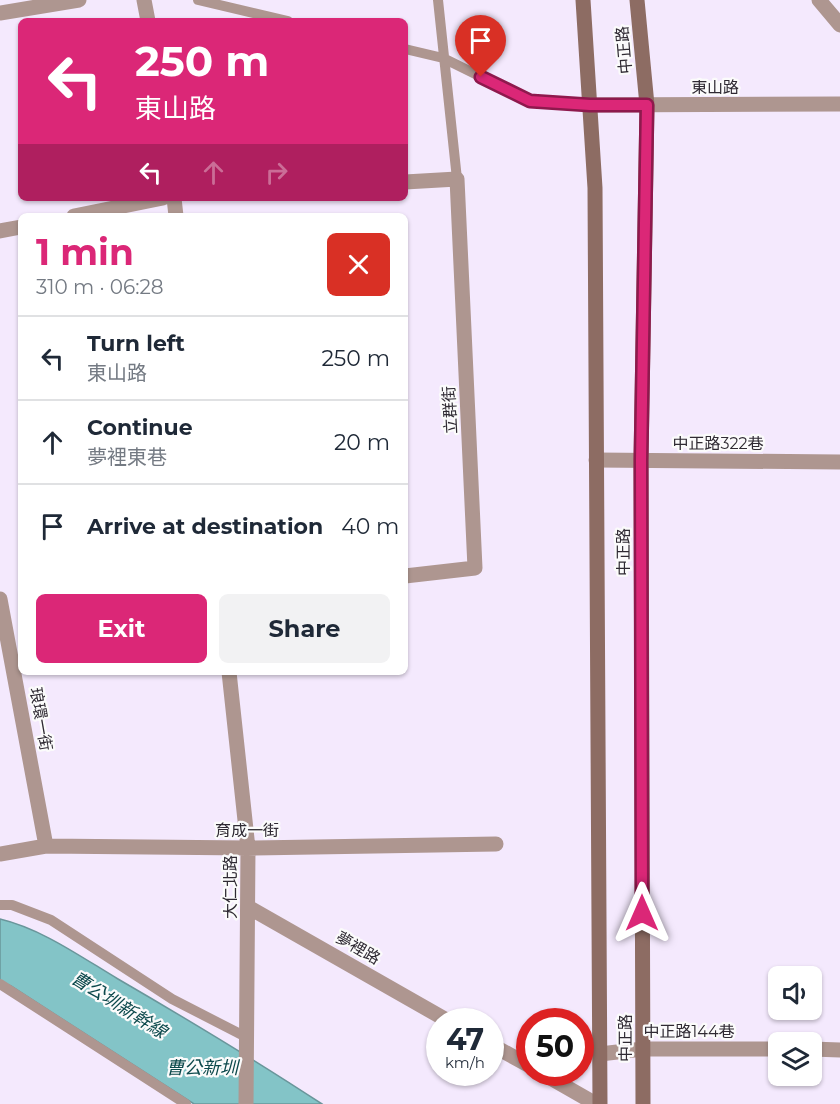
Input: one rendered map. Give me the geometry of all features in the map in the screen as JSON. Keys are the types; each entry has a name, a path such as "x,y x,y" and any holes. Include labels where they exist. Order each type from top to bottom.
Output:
{"main road":[{"name":"中正路","path":"583,0 596,188 600,1104"},
{"name":"中正路","path":"637,0 647,105 641,460 643,1104"}],"street":[{"path":"0,13 79,0"},
{"path":"144,0 147,18"},
{"path":"819,0 840,25"},
{"name":"東山路","path":"590,105 840,104"},
{"path":"408,183 457,180"},
{"name":"立群街","path":"408,576 475,568 457,180"},
{"path":"89,213 148,201"},
{"path":"0,231 18,228"},
{"name":"中正路322巷","path":"596,460 840,462"},
{"name":"琅環一街","path":"0,599 10,641 46,846"},
{"name":"大仁北路","path":"229,675 248,848 246,1104"},
{"name":"育成一街","path":"0,854 46,846 248,848 496,844"},
{"name":"夢裡路","path":"248,907 426,1008"},
{"name":"中正路144巷","path":"600,1054 643,1049 768,1049"},
{"path":"822,1049 840,1050"},
{"path":"564,1086 596,1104"}],"lane":[{"path":"198,0 275,18"},
{"path":"438,0 457,180"},
{"path":"408,50 443,58 530,101 590,105"},
{"path":"0,905 12,905 51,921 172,999 248,1038"},
{"path":"0,984 186,1104"}],"water":[{"name":"曹公新圳","path":"0,919 61,944 322,1104 194,1104 0,981"}],"route":[{"path":"481,77 530,101 590,105 647,105 641,460 642,913"}],"water label":[{"name":"曹公圳新幹線","path":"119,1005"}]}
